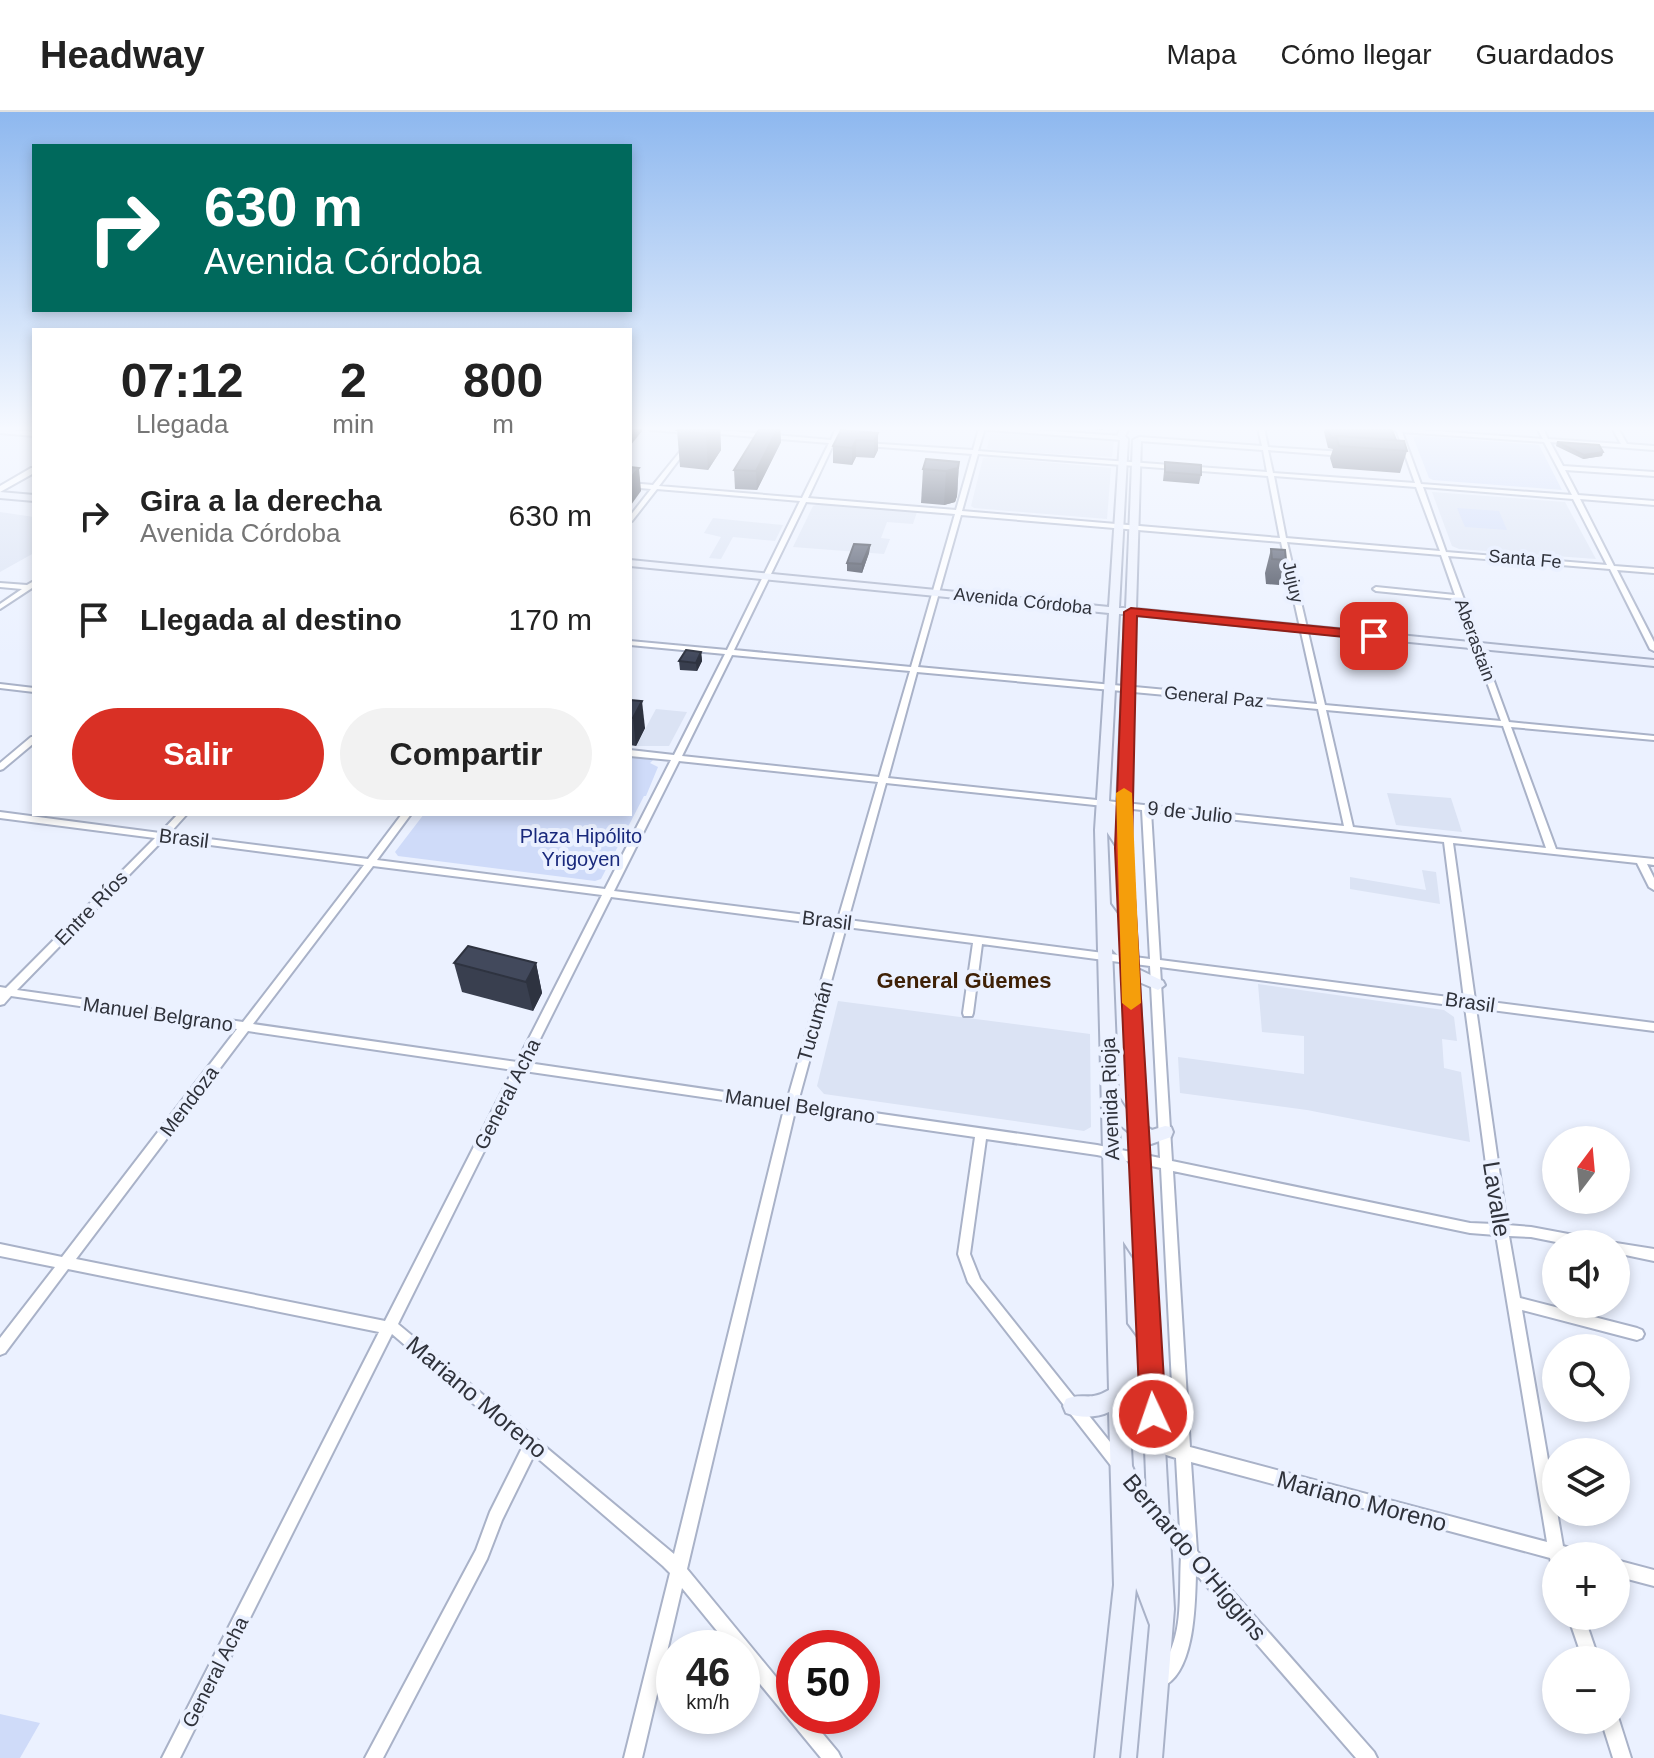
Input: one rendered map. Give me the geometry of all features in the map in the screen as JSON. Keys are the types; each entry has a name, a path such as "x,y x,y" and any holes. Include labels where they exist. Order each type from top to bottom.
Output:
{"main road":[{"name":"Avenida Rioja","path":"1107,1758 1125,1609 1103,903 1103,803 1120,505"},
{"name":"Avenida Rioja","path":"1135,505 1123,848 1146,1141 1145,1259 1159,1516 1162,1631 1150,1758"},
{"name":"Avenida Córdoba","path":"632,556 769,573"},
{"name":"Avenida Córdoba","path":"632,563 769,573 1475,641 1654,663"},
{"name":"Avenida Córdoba","path":"1475,641 1654,652"},
{"path":"1103,803 1112,809 1114,835 1123,848"},
{"path":"1103,903 1116,921 1117,945 1132,972 1158,985"},
{"path":"1106,996 1132,972"},
{"path":"1110,1095 1120,1115 1146,1141"},
{"path":"1112,1153 1121,1163 1127,1178 1130,1236 1145,1259"},
{"path":"1118,1328 1134,1351 1137,1423 1155,1445"},
{"path":"1073,1406 1099,1407 1120,1394"},
{"path":"1122,1469 1136,1493 1142,1512 1144,1579 1162,1631"}],"street":[{"name":"General Acha","path":"171,1758 804,505"},
{"name":"Santa Fe","path":"887,505 1654,571"},
{"name":"Tucumán","path":"633,1758 791,1105 961,505"},
{"name":"Jujuy","path":"1276,505 1349,829"},
{"name":"Aberastain","path":"1426,505 1552,851"},
{"path":"1580,505 1654,652"},
{"path":"0,585 32,586"},
{"path":"0,607 32,586"},
{"path":"1376,589 1459,597"},
{"name":"General Paz","path":"632,643 1654,738"},
{"path":"0,686 32,690"},
{"path":"0,767 32,741"},
{"name":"9 de Julio","path":"632,753 1654,862"},
{"name":"Avenida Rioja","path":"1146,808 1158,985 1146,1141 1166,1165 1189,1554 1182,1642 1172,1667 1157,1684"},
{"name":"Brasil","path":"0,815 1105,956 1132,972 1156,961 1654,1027"},
{"name":"Entre Ríos","path":"3,995 181,816"},
{"name":"Mendoza","path":"0,1349 405,816"},
{"name":"Lavalle","path":"1448,840 1501,1230 1559,1542"},
{"path":"1641,861 1654,887"},
{"path":"968,1013 978,940"},
{"name":"Manuel Belgrano","path":"3,995 521,1065 1112,1153 1146,1141 1166,1165 1470,1228 1542,1234"},
{"name":"Bernardo O'Higgins","path":"981,1133 965,1238 966,1265 975,1282 1189,1554 1368,1758"},
{"name":"Mariano Moreno","path":"0,1250 396,1329 669,1560 727,1630"},
{"path":"1630,1251 1654,1255"},
{"path":"1514,1302 1637,1334"},
{"path":"374,1758 482,1554 495,1517 532,1444"},
{"name":"Mariano Moreno","path":"1155,1445 1542,1550"},
{"path":"1630,1572 1654,1578"},
{"name":"Mariano Moreno","path":"760,1670 776,1690"},
{"name":"Mariano Moreno","path":"812,1734 832,1758"},
{"path":"1614,1734 1622,1758"}],"shaded area":[{"path":"971,505 1108,505 1107,519"},
{"path":"1437,505 1567,505 1596,559 1459,549 1452,546"},
{"path":"813,506 917,512 913,524 887,522 881,538 890,539 884,554 793,547"},
{"path":"0,512 32,517 32,554 0,572"},
{"path":"713,518 783,525 775,541 733,537 721,559 709,558 721,537 704,533"},
{"path":"656,709 687,712 669,746 636,746"},
{"path":"1387,793 1451,798 1462,832 1396,825"},
{"path":"1422,870 1436,872 1440,904 1350,889 1350,877 1426,890"},
{"path":"1258,984 1444,1010 1454,1017 1457,1041 1442,1039 1444,1068 1461,1072 1470,1142 1307,1110 1180,1093 1178,1057 1304,1074 1304,1036 1262,1032"},
{"path":"838,1001 1090,1034 1091,1127 1084,1131 824,1094 817,1086"}],"green space":[{"path":"1457,508 1499,511 1507,530 1465,527"},
{"name":"Plaza Hipólito Yrigoyen","path":"632,757 653,760 650,763 658,767 646,796 601,879 595,881 398,856 395,852 422,816 632,816"},
{"path":"0,1714 40,1723 20,1758 0,1758"}],"building":[{"path":"854,544 870,545 862,564 847,563"},
{"path":"1271,549 1285,550 1286,560 1272,559"},
{"path":"686,650 701,652 696,663 679,661"},
{"path":"632,700 642,701 633,718"},
{"path":"468,946 536,963 526,982 454,963"}],"slow traffic":[{"path":"1124,793 1123,848 1131,1003"}],"district":[{"name":"General Güemes","path":"964,980"}],"route":[{"path":"1153,1414 1123,848 1131,612 1374,636"}]}
